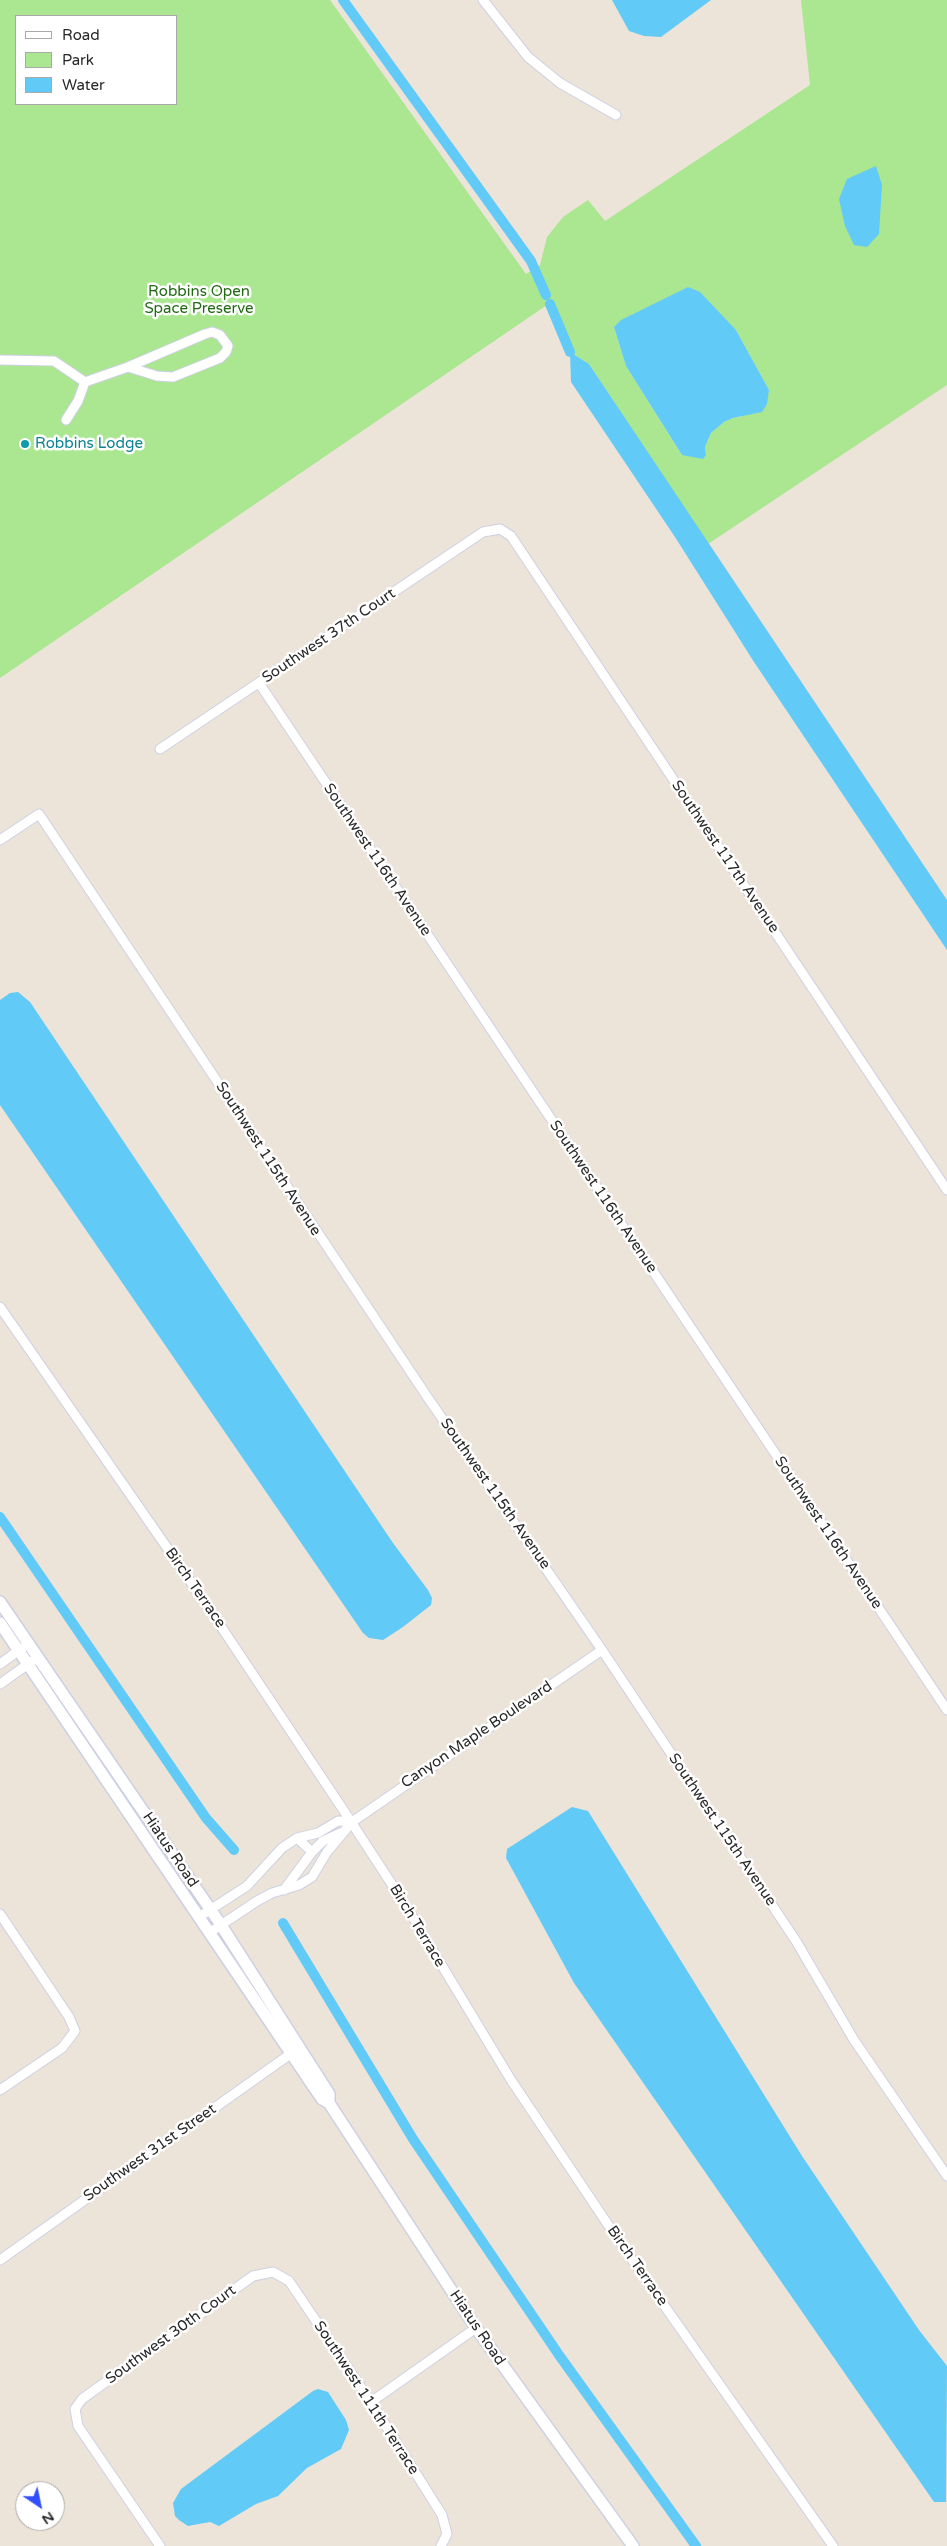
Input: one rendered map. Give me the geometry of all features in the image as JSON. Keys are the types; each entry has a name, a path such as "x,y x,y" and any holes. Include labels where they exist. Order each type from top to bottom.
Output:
{"street":[{"path":"483,0 528,57 560,83 616,115"},
{"path":"84,382 128,367 204,334 212,332 220,335 228,346 226,352 220,358 173,377 157,376 128,367"},
{"path":"0,360 54,361 84,382"},
{"path":"66,420 78,401 84,382"},
{"name":"Southwest 37th Court","path":"160,749 482,532 500,529"},
{"name":"Southwest 117th Avenue","path":"500,529 511,536 947,1190"},
{"name":"Southwest 116th Avenue","path":"259,683 947,1710"},
{"name":"Southwest 115th Avenue","path":"0,840 40,814 423,1390 602,1650 796,1941 854,2040 947,2176"},
{"name":"Birch Terrace","path":"0,1307 202,1598 352,1822 406,1906 511,2080 619,2241 833,2546"},
{"name":"Hiatus Road","path":"0,1602 24,1647 222,1924 296,2050"},
{"name":"Hiatus Road","path":"0,1622 24,1647"},
{"path":"0,1664 24,1647"},
{"name":"Canyon Maple Boulevard","path":"209,1933 257,1901 272,1893 284,1891 312,1878 342,1832 352,1822 602,1650"},
{"path":"0,1684 33,1660"},
{"name":"Hiatus Road","path":"33,1660 209,1933 329,2094 329,2103 476,2328 633,2546"},
{"name":"Canyon Maple Boulevard","path":"199,1917 247,1886 282,1848 297,1838 318,1834 338,1821 352,1822"},
{"name":"Canyon Maple Boulevard","path":"284,1891 312,1852 323,1841 342,1832"},
{"path":"297,1838 312,1852"},
{"path":"0,1914 69,2017 75,2031 62,2048 0,2090"},
{"name":"Southwest 31st Street","path":"0,2260 296,2050"},
{"name":"Southwest 111th Terrace","path":"273,2272 289,2281 371,2402 442,2514 447,2534 441,2546"},
{"name":"Southwest 30th Court","path":"160,2546 78,2426 75,2409 82,2400 253,2276 273,2272"},
{"path":"371,2402 476,2328"}],"green space":[{"name":"Robbins Open Space Preserve","path":"0,0 330,0 526,274 540,265 547,237 563,217 588,200 605,221 810,85 801,0 947,0 947,385 708,544 589,364 570,352 550,304 0,678","holes":["688,287 736,330 769,390 754,414 746,413 740,417 733,418 724,422 711,433 705,447 706,455 682,455 626,366 614,327"]}],"water":[{"path":"612,0 711,0 661,37 644,36 629,31"},
{"path":"876,166 882,185 879,234 867,247 854,245 845,226 839,199 847,179"},
{"path":"688,287 700,292 736,330 769,390 767,404 762,412 733,418 724,422 711,433 705,447 706,455 703,459 682,455 626,366 614,327 621,320"},
{"path":"570,352 589,364 947,900 947,950 754,662 675,537 571,382"},
{"path":"18,992 30,1002 393,1543 428,1590 432,1598 431,1605 383,1640 369,1638 363,1633 0,1105 0,1000 10,993"},
{"path":"572,1807 588,1811 802,2156 919,2330 947,2366 946,2502 934,2502 574,1983 506,1858 507,1849"},
{"path":"318,2389 328,2392 346,2420 349,2430 341,2449 307,2468 278,2496 256,2504 219,2526 210,2522 188,2526 175,2516 173,2503 181,2489"}],"waterway":[{"path":"343,0 531,261 546,295"},
{"path":"550,304 570,352"},
{"path":"0,1517 206,1818 234,1850"},
{"path":"283,1923 413,2139 559,2355 696,2546"}],"place":[{"name":"Robbins Lodge","path":"25,444"}]}
